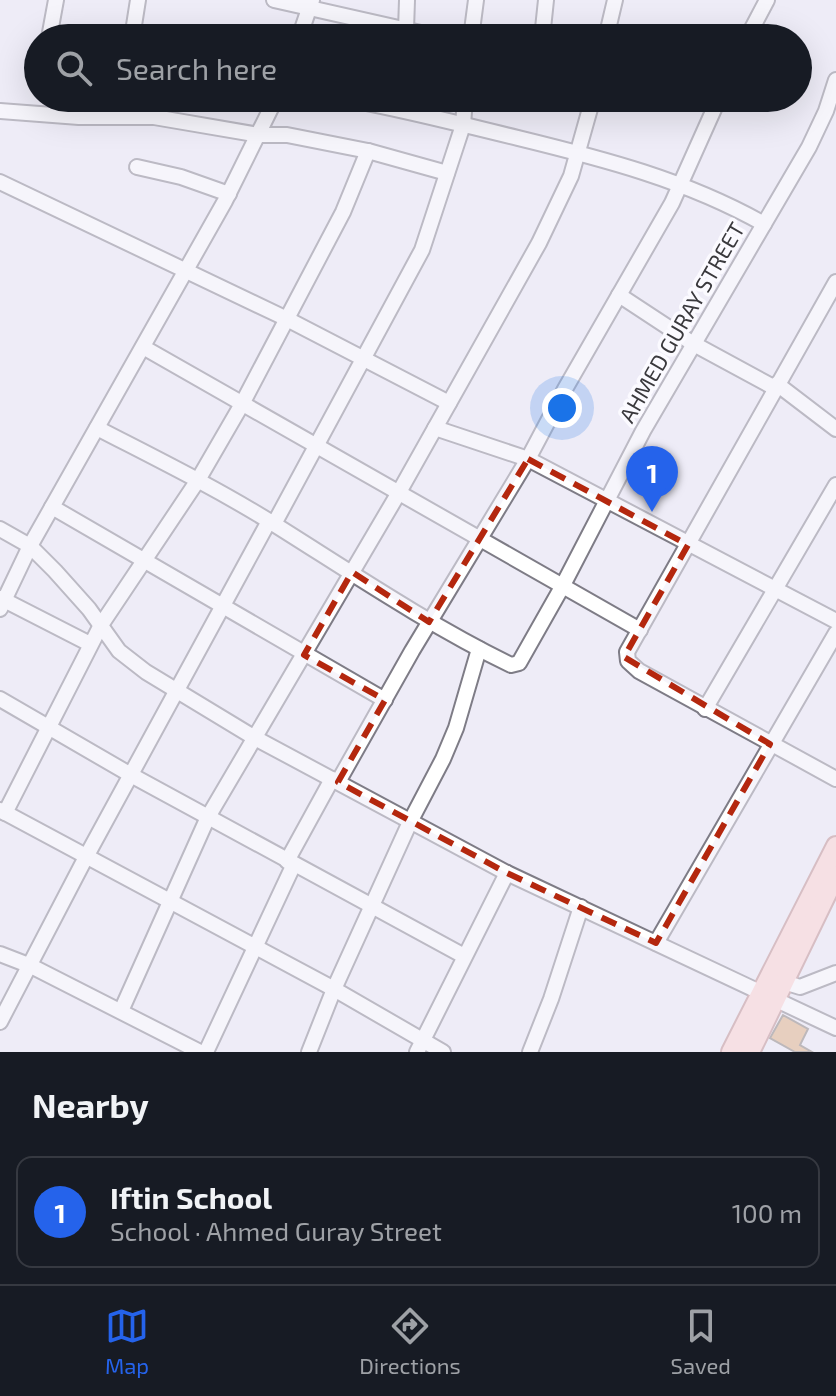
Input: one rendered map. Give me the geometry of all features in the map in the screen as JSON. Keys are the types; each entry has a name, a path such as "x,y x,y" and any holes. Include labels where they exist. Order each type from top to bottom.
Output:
{"main road":[{"path":"777,981 836,846"},
{"path":"731,1052 768,998 836,875"},
{"path":"750,1052 768,998"}],"street":[{"path":"52,24 56,0"},
{"path":"134,24 138,0"},
{"path":"274,0 311,4 384,24"},
{"path":"406,24 407,0"},
{"path":"473,24 476,0"},
{"path":"543,24 546,0"},
{"path":"609,24 615,0"},
{"path":"754,24 767,0"},
{"path":"304,24 311,4"},
{"name":"AHMED GURAY STREET","path":"479,649 511,665 519,663 692,343 809,147 836,80"},
{"path":"0,111 79,117 154,117 259,135 287,135 368,151 447,173"},
{"path":"90,644 1,602 229,194 270,112"},
{"path":"404,112 578,153 681,183 728,203 764,224"},
{"path":"0,1022 222,606 317,447 422,250 463,125 464,112"},
{"path":"121,1011 208,817 398,494 539,243 571,176 589,112"},
{"path":"206,1052 290,863 335,781 528,459 681,183 713,112"},
{"path":"368,151 343,212 242,404 198,480 101,625 3,812 334,989 420,1046 443,1052"},
{"path":"137,167 181,177 229,194"},
{"path":"0,182 288,319 449,403"},
{"path":"836,282 627,652 628,661 639,671 836,779"},
{"path":"619,295 692,343 776,386 836,429"},
{"path":"143,347 640,630"},
{"path":"97,428 198,480 429,622 479,649 456,728 443,759 410,822 334,989 309,1052"},
{"path":"435,428 528,459 836,621"},
{"path":"705,709 836,485"},
{"path":"52,507 385,700"},
{"path":"0,529 30,546 101,625 119,651 177,691 255,738 507,873 836,1028"},
{"path":"656,943 836,633"},
{"path":"0,699 131,775 464,956"},
{"path":"420,1046 507,873"},
{"path":"530,1052 581,907"},
{"path":"0,954 121,1011 191,1050"},
{"path":"777,981 800,987 836,973"}],"highlighted area":[{"path":"528,459 688,545 624,657 770,744 656,943 507,873 338,782 385,700 304,655 352,572 429,622"}],"building":[{"path":"783,1015 808,1029 800,1045 812,1052 795,1052 770,1038"}],"place":[{"name":"Iftin School","path":"652,512"}]}
